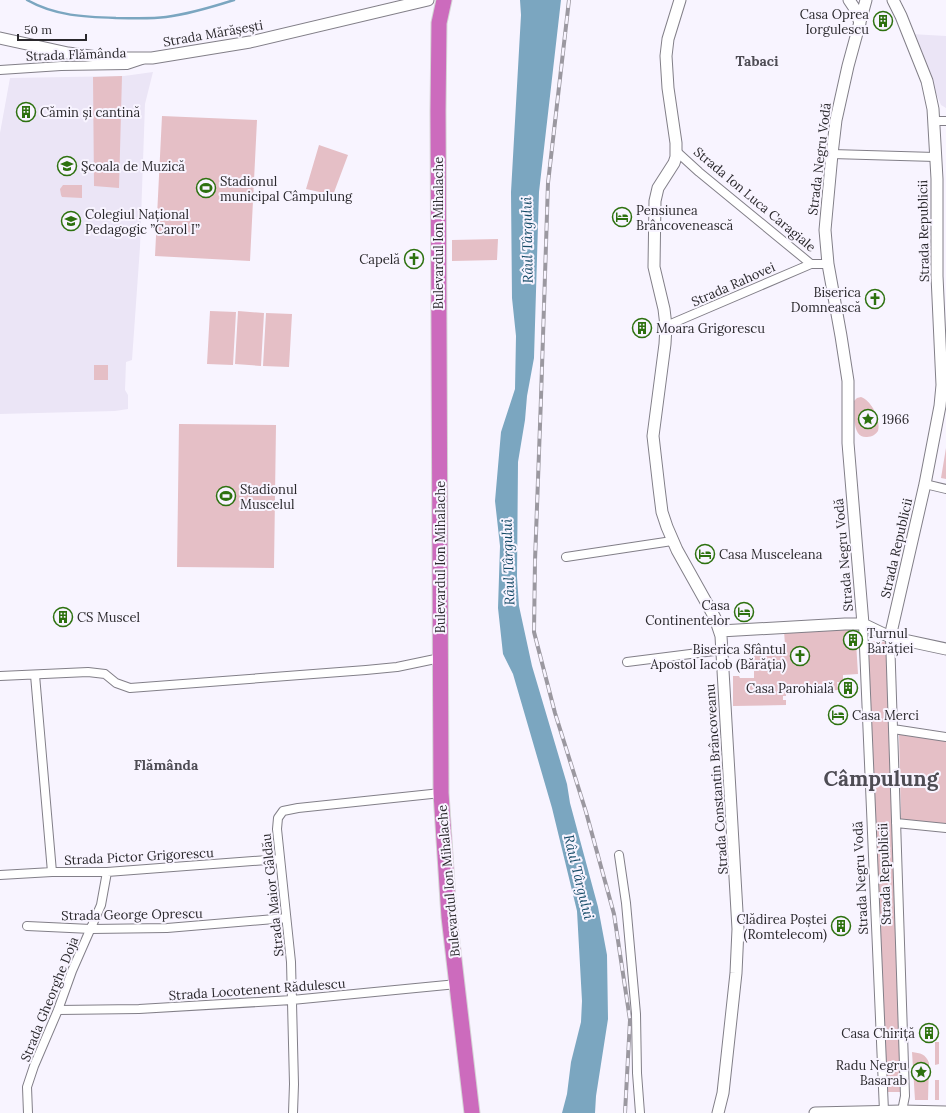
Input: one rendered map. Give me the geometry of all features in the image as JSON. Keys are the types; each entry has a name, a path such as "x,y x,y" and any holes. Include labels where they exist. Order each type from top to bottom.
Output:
{"highway":[{"name":"Bulevardul Ion Mihalache","path":"444,0 440,22 438,111 441,793 449,917 472,1113"}],"street":[{"name":"Strada Mărășești","path":"0,38 68,53 90,56 152,58 250,42 428,0"},
{"name":"Strada Ion Luca Caragiale","path":"680,0 668,39 666,56 668,88 676,151 699,172 811,264 828,264"},
{"path":"849,0 855,9 860,23"},
{"name":"Strada Negru Vodă","path":"866,0 841,94 836,120 826,215 825,244 848,381 848,443 863,624 884,1112"},
{"name":"Strada Republicii","path":"893,0 927,81 931,98 934,121 935,157 941,180 937,276 944,385 943,406 890,637 905,1096 902,1112"},
{"name":"Strada Flămânda","path":"0,70 61,66 127,65 152,58"},
{"path":"934,121 946,121"},
{"name":"Strada Constantin Brâncoveanu","path":"676,151 674,163 658,188 656,201 654,267 664,309 666,326 653,436 654,455 662,512 666,528 715,618 720,630 722,650 738,929 736,973 723,1093 718,1113"},
{"path":"832,154 935,157"},
{"name":"Strada Rahovei","path":"666,326 811,264"},
{"path":"925,484 946,489"},
{"path":"566,557 672,541"},
{"path":"720,630 863,624 890,637 946,649"},
{"path":"627,662 722,650"},
{"path":"0,676 88,672 105,674 116,683 130,688 397,667 440,658"},
{"path":"35,675 52,872"},
{"path":"893,729 946,737"},
{"name":"Strada Maior Gâldău","path":"293,1113 291,962 277,829 278,818 284,811 298,808 441,793"},
{"path":"896,823 946,828"},
{"path":"619,855 636,1014 637,1073 640,1113"},
{"name":"Strada Pictor Grigorescu","path":"0,875 52,872 107,872 280,859"},
{"name":"Strada Gheorghe Doja","path":"28,1113 27,1087 34,1066 58,1010 72,970 101,905 107,872"},
{"name":"Strada George Oprescu","path":"27,926 91,929 168,928 286,918"},
{"name":"Strada Locotenent Rădulescu","path":"58,1010 139,1009 292,1000 457,984"},
{"path":"815,1113 946,1112"}],"shaded area":[{"path":"911,34 946,36 946,108 941,105"},
{"name":"Colegiul Național Pedagogic ”Carol I”","path":"153,72 145,104 140,247 132,360 126,362 125,390 128,395 128,409 115,411 0,414 0,133 10,78 124,76"},
{"path":"122,76 119,188 94,186 93,77"},
{"name":"Stadionul municipal Câmpulung","path":"162,116 257,120 250,261 155,256"},
{"path":"319,145 348,155 333,195 306,189"},
{"path":"63,185 82,185 82,198 62,197 60,189"},
{"path":"498,239 497,260 452,261 452,240"},
{"path":"210,311 236,312 233,365 207,364"},
{"path":"238,311 264,313 261,366 235,364"},
{"path":"266,313 292,314 289,367 263,366"},
{"path":"94,365 108,365 108,380 94,380"},
{"path":"861,397 869,402 877,416 879,427 878,431 869,437 862,436 858,433 855,424 854,401"},
{"name":"Stadionul Muscelul","path":"179,424 276,425 274,568 177,567"},
{"path":"946,448 946,479 941,478"},
{"path":"849,628 850,642 856,642 858,674 843,675 843,682 837,682 838,690 802,693 802,685 794,685 794,692 786,693 786,696 783,696 783,700 786,700 786,705 733,706 733,676 739,676 740,678 754,678 754,652 748,652 748,648 785,645 784,631"},
{"path":"865,641 889,642 905,1092 884,1092"},
{"path":"899,733 946,740 946,824 901,820"},
{"path":"935,1042 939,1042 939,1064 935,1065"},
{"path":"912,1052 922,1054 929,1063 928,1100 915,1100"},
{"path":"935,1080 939,1080 939,1100 935,1100"}],"water":[{"name":"Râul Târgului","path":"520,0 561,0 539,192 534,358 518,462 517,577 519,606 532,666 567,784 570,803 598,907 607,955 608,1019 596,1096 595,1113 562,1113 567,1094 571,1062 581,1022 582,1001 577,911 552,808 513,674 503,654 498,608 500,546 495,501 501,432 515,389 516,336 512,298 511,192 521,15"}],"waterway":[{"path":"27,0 48,9 70,15 116,18 160,18 175,16 234,0"}],"railway":[{"path":"569,0 548,183 535,561 534,632 555,713 586,812 614,914 630,1020 625,1113"}],"place":[{"name":"Casa Oprea Iorgulescu","path":"883,21"},
{"name":"Cămin și cantină","path":"26,112"},
{"name":"Şcoala de Muzică","path":"67,166"},
{"name":"Stadionul municipal Câmpulung","path":"206,188"},
{"name":"Pensiunea Brâncovenească","path":"622,217"},
{"name":"Colegiul Național Pedagogic ”Carol I”","path":"71,221"},
{"name":"Capelă","path":"414,259"},
{"name":"Biserica Domnească","path":"875,299"},
{"name":"Moara Grigorescu","path":"642,328"},
{"name":"1966","path":"868,419"},
{"name":"Stadionul Muscelul","path":"226,496"},
{"name":"Casa Musceleana","path":"705,554"},
{"name":"Casa Continentelor","path":"744,612"},
{"name":"CS Muscel","path":"63,617"},
{"name":"Turnul Bărăției","path":"853,640"},
{"name":"Biserica Sfântul Apostol Iacob (Bărăția)","path":"800,656"},
{"name":"Casa Parohială","path":"848,688"},
{"name":"Casa Merci","path":"838,715"},
{"name":"Clădirea Poștei (Romtelecom)","path":"841,926"},
{"name":"Casa Chiriță","path":"929,1033"},
{"name":"Radu Negru Basarab","path":"921,1072"}],"district":[{"name":"Tabaci","path":"757,61"},
{"name":"Flămânda","path":"166,765"},
{"name":"Câmpulung","path":"881,779"}]}
